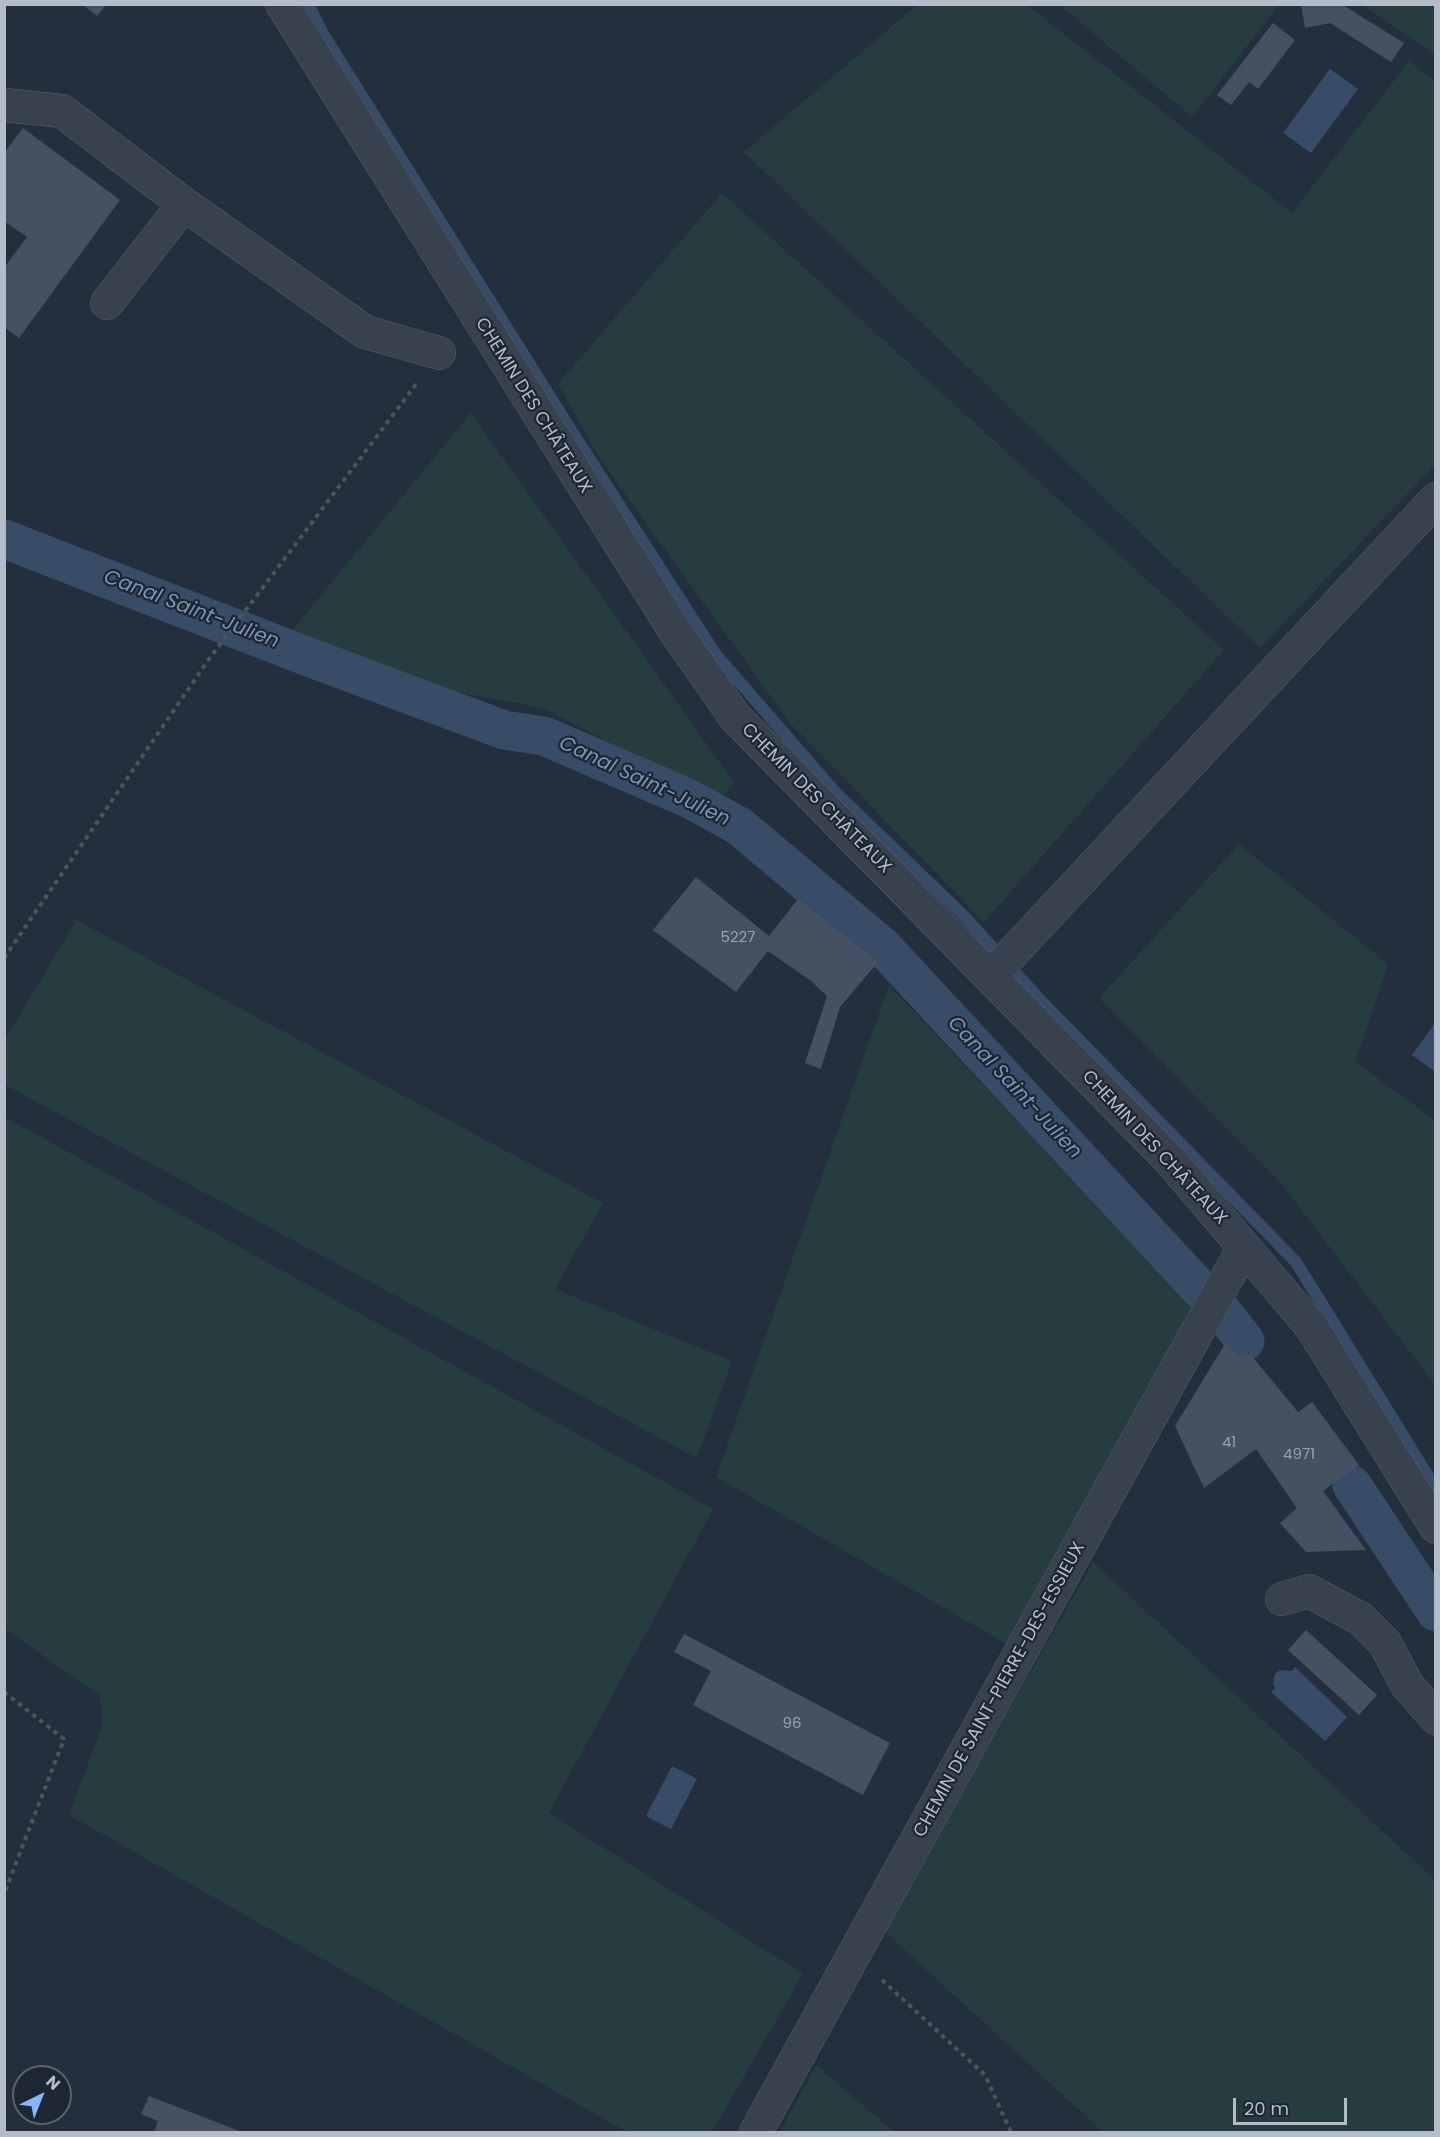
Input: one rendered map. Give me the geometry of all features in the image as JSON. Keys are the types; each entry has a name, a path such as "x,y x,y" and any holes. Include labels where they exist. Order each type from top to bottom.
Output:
{"street":[{"name":"CHEMIN DES CHÂTEAUX","path":"282,4 675,631 735,717 1169,1159 1311,1326 1436,1527"},
{"path":"4,105 62,111 184,204 364,332 439,353"},
{"path":"107,303 184,204"},
{"path":"990,977 1436,499"},
{"name":"CHEMIN DE SAINT-PIERRE-DES-ESSIEUX","path":"756,2133 1244,1247"},
{"path":"1282,1599 1309,1591 1361,1619 1385,1643 1407,1685 1435,1718"}],"path":[{"path":"4,958 209,659 439,353"},
{"path":"4,1692 64,1739 4,1894"},
{"path":"854,1955 985,2075 1011,2133"}],"green space":[{"path":"1279,4 1192,117 1060,5"},
{"path":"917,5 1027,5 1292,213 1409,61 1435,81 1435,465 1260,648 744,152"},
{"path":"1363,5 1435,5 1435,55"},
{"path":"722,193 1224,650 984,922 789,722 600,459 558,384"},
{"path":"471,413 735,784 719,799 543,708 414,684 290,633"},
{"path":"1239,844 1388,964 1355,1062 1435,1120 1435,1385 1284,1187 1099,998"},
{"path":"76,920 603,1203 555,1289 732,1361 697,1458 5,1085 5,1040"},
{"path":"889,985 1194,1309 1012,1647 716,1477"},
{"path":"5,1117 713,1509 549,1813 803,1974 712,2132 627,2132 69,1815 102,1726 100,1696 5,1629"},
{"path":"1093,1562 1435,1880 1435,2132 1103,2132 884,1931"},
{"path":"816,2065 894,2132 780,2132"}],"water":[{"path":"1330,69 1358,89 1311,153 1283,133"},
{"path":"1435,1023 1435,1072 1412,1055"},
{"path":"1295,1667 1347,1717 1325,1741 1271,1692 1275,1689 1273,1683 1275,1674 1280,1670 1292,1671"},
{"path":"672,1766 697,1779 671,1829 646,1816"}],"building":[{"path":"82,4 107,4 97,16"},
{"path":"1301,4 1341,4 1404,43 1391,62 1330,23 1305,28"},
{"path":"1273,23 1295,40 1258,89 1249,82 1231,105 1217,95"},
{"path":"23,128 120,200 19,338 4,327 4,268 27,237 4,221 4,153"},
{"path":"696,877 769,936 798,899 878,962 840,1007 821,1069 805,1063 827,996 811,981 768,951 736,992 653,930"},
{"path":"1225,1344 1242,1359 1250,1354 1298,1412 1312,1402 1359,1465 1323,1491 1366,1550 1306,1552 1280,1523 1297,1508 1256,1449 1204,1488 1175,1426"},
{"path":"1306,1630 1377,1695 1359,1715 1288,1650"},
{"path":"684,1634 890,1743 863,1795 693,1705 711,1671 674,1652"},
{"path":"149,2096 242,2132 154,2132 158,2121 141,2114"}],"waterway":[{"path":"308,4 323,34 567,424 716,655 836,793 962,914 1044,1004 1296,1262 1436,1489"},
{"name":"Canal Saint-Julien","path":"4,539 504,730 544,736 688,798 739,826 883,947 1199,1288"},
{"name":"Canal Saint-Julien","path":"1223,1313 1245,1341"},
{"name":"Canal Saint-Julien","path":"1352,1485 1436,1612"}]}
